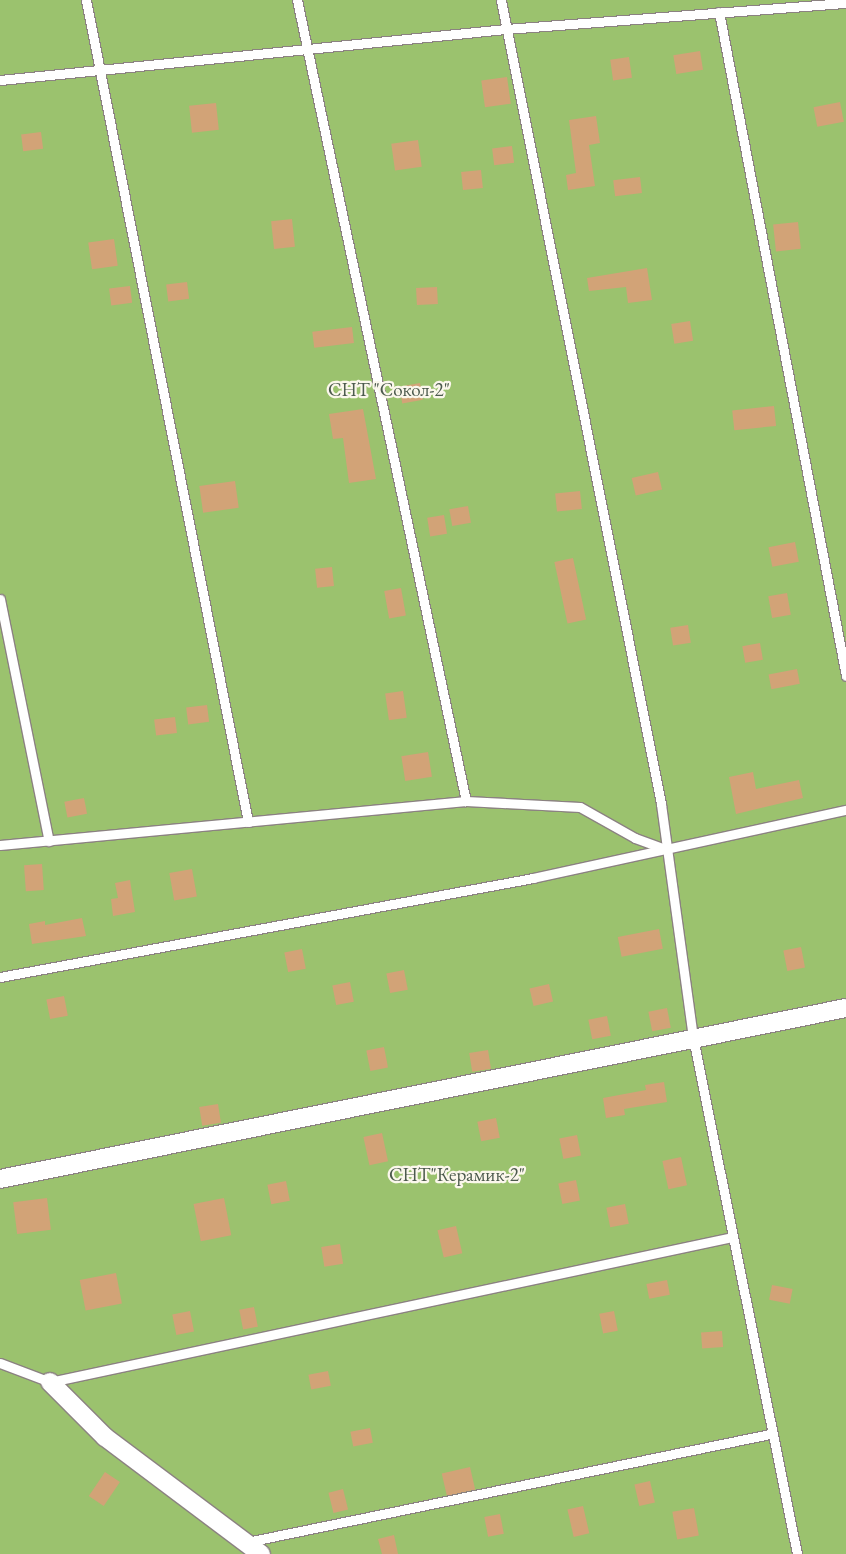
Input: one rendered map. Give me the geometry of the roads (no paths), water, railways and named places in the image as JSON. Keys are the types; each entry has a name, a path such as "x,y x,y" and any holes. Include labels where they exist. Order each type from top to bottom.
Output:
{"street":[{"path":"0,1179 846,1008"},
{"path":"50,1382 105,1437 261,1554"}],"lane":[{"path":"86,0 248,822"},
{"path":"296,0 466,801"},
{"path":"501,0 661,804 665,849 692,1038 770,1434 797,1554"},
{"path":"0,80 307,51 506,29 846,3"},
{"path":"719,12 846,676"},
{"path":"0,599 49,840"},
{"path":"0,845 466,801 580,807 635,838 665,849"},
{"path":"0,977 523,879 846,810"},
{"path":"0,1364 50,1382 732,1237"},
{"path":"246,1543 770,1434"}],"park label":[{"name":"СНТ \"Сокол-2\"","path":"389,390"},
{"name":"СНТ\"Керамик-2\"","path":"457,1175"}]}
